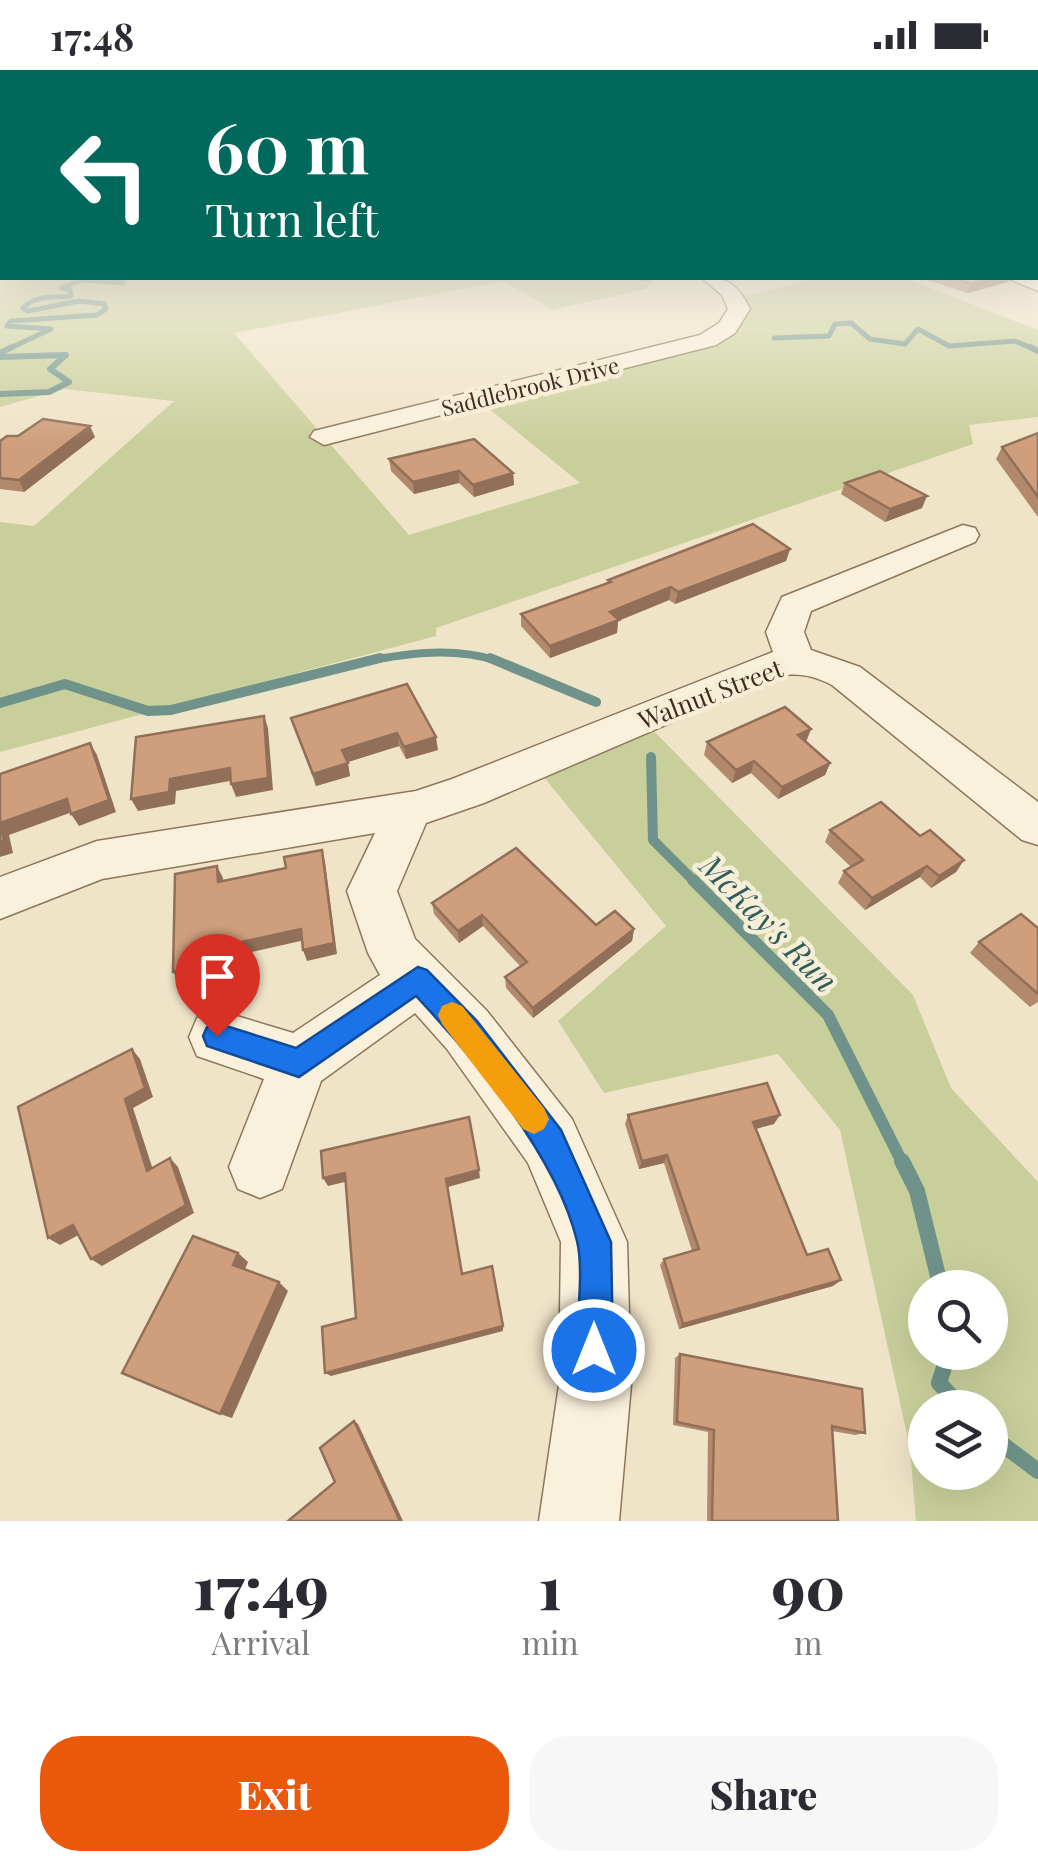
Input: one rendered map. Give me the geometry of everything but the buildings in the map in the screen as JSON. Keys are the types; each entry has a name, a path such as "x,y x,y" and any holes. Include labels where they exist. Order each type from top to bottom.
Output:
{"street":[{"name":"Saddlebrook Drive","path":"324,437 708,340 733,323 738,309"},
{"path":"795,660 784,632 796,605 964,535"},
{"name":"Walnut Street","path":"0,898 97,860 408,810 515,772 774,664 795,660 818,662 846,676 1038,827"},
{"path":"408,810 372,891 394,953 467,1030 550,1140 594,1242 594,1386 579,1521"},
{"path":"260,1168 299,1063 418,979"},
{"path":"217,1036 299,1063"}],"green space":[{"path":"0,309 360,309 234,333 409,535 580,483 477,399 719,334 731,309 984,309 1038,330 1038,417 969,425 973,444 436,628 436,636 0,752 0,522 34,526 174,401 64,389 0,407"},
{"path":"642,719 913,995 951,1088 1038,1182 1038,1521 916,1521 913,1490 1008,1490 1008,1390 908,1390 908,1439 840,1130 778,1054 604,1093 558,1021 666,926 533,764"}],"waterway":[{"name":"McKay's Run","path":"24,309 40,309"},
{"name":"McKay's Run","path":"6,350 51,329 7,326 11,321 97,315 106,309"},
{"path":"774,338 829,336 835,324 851,323 870,339 905,344 918,329 949,346 1015,341 1036,350"},
{"name":"McKay's Run","path":"6,350 12,347"},
{"path":"1030,347 1036,350"},
{"name":"McKay's Run","path":"0,353 6,350"},
{"name":"McKay's Run","path":"0,357 66,355 50,369 69,382 49,392 0,394"},
{"name":"McKay's Run","path":"370,660 448,653 496,661"},
{"name":"McKay's Run","path":"370,660 380,658"},
{"name":"McKay's Run","path":"490,658 496,661"},
{"name":"McKay's Run","path":"0,703 65,684 148,711 171,710 370,660"},
{"name":"McKay's Run","path":"366,661 370,660"},
{"name":"McKay's Run","path":"496,661 596,702"},
{"name":"McKay's Run","path":"651,757 653,840 828,1015 903,1164"},
{"name":"McKay's Run","path":"902,1161 917,1191 937,1270"},
{"name":"McKay's Run","path":"943,1370 939,1383 945,1390"},
{"name":"McKay's Run","path":"1008,1448 1038,1471"}],"slow traffic":[{"path":"452,1015 534,1119"}],"route":[{"path":"217,1036 299,1063 418,979 467,1030 550,1140 594,1242 594,1350"}]}
